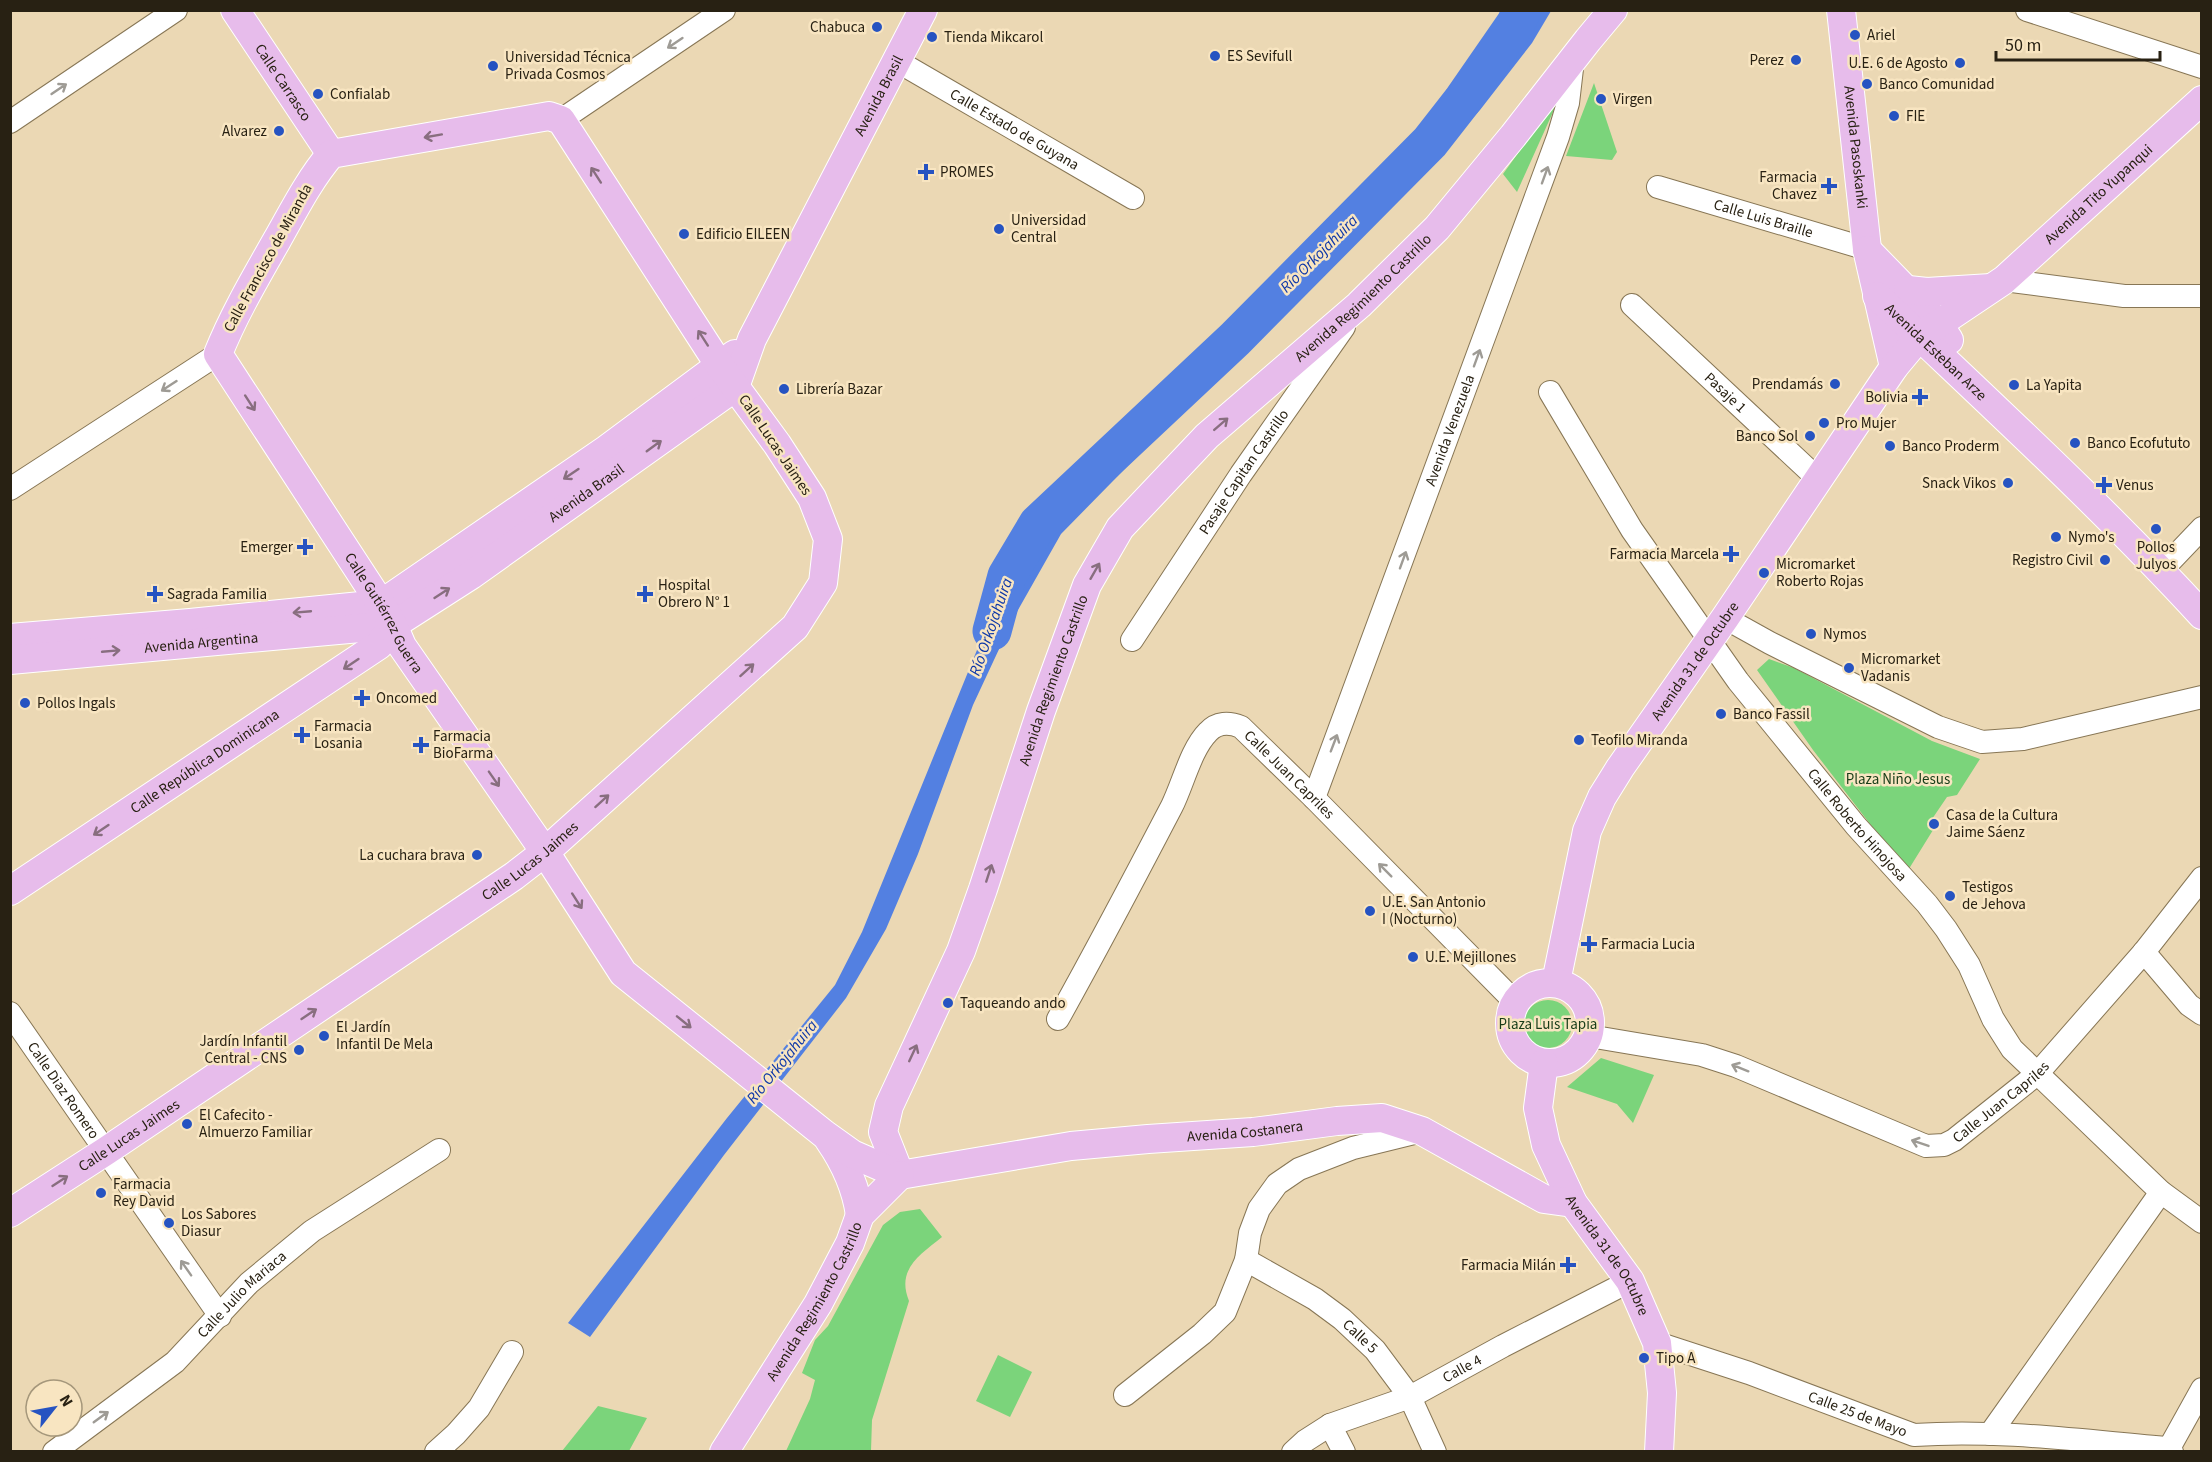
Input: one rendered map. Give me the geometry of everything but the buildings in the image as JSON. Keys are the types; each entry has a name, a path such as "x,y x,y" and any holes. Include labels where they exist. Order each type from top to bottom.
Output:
{"main road":[{"name":"Calle Carrasco","path":"235,10 332,154"},
{"name":"Avenida Brasil","path":"387,614 615,459 728,376 753,339 923,10"},
{"name":"Avenida Pasoskanki","path":"1841,10 1867,249"},
{"name":"Avenida Regimiento Castrillo","path":"724,1452 818,1304 850,1243 860,1215 900,1175 883,1132 888,1106 961,951 1041,711 1087,585 1120,528 1207,436 1359,305 1437,228 1513,136 1604,17"},
{"name":"Avenida Tito Yupanqui","path":"1929,330 1998,284 2202,100"},
{"path":"332,154 549,116 561,120 728,376"},
{"name":"Calle Francisco de Miranda","path":"218,354 230,324 259,271 314,176 332,154"},
{"name":"Avenida Esteban Arze","path":"1867,249 1888,273 1908,290 1929,330 1998,411 2161,571 2202,615"},
{"name":"Avenida Esteban Arze","path":"1867,249 1877,296 1929,330"},
{"path":"1908,290 1927,292 1998,284"},
{"path":"1877,296 1894,367"},
{"name":"Avenida 31 de Octubre","path":"1556,982 1587,831 1620,768 1718,629 1894,367 1929,330"},
{"name":"Calle Gutiérrez Guerra","path":"218,354 387,614 402,646 545,852 623,973 821,1131"},
{"name":"Calle Lucas Jaimes","path":"10,1213 106,1151 545,852 795,627 823,583 828,539 812,498 728,376"},
{"name":"Avenida Argentina","path":"10,660 70,644 387,614"},
{"name":"Calle República Dominicana","path":"10,891 380,645 387,614"},
{"name":"Avenida Argentina","path":"10,638 70,644"},
{"path":"1556,982 1569,987 1580,996 1588,1008 1590,1022 1588,1036 1582,1048 1571,1058 1544,1063 1529,1057 1518,1047 1511,1033 1510,1017 1515,1002 1525,990 1540,983 1556,982"},
{"name":"Avenida 31 de Octubre","path":"1544,1063 1538,1108 1546,1145 1573,1203 1630,1281 1657,1343 1662,1393 1659,1452"},
{"path":"821,1131 850,1138 867,1133 888,1106"},
{"name":"Avenida Costanera","path":"900,1175 1071,1146 1253,1132 1337,1121 1382,1118 1422,1131 1544,1199 1573,1203"},
{"path":"821,1131 852,1154 900,1175"},
{"path":"821,1131 841,1156 854,1187 860,1215"}],"street":[{"path":"10,122 176,10"},
{"path":"561,120 724,10"},
{"path":"2027,10 2055,14 2202,67"},
{"name":"Avenida Venezuela","path":"1314,798 1558,137 1568,103 1573,60"},
{"name":"Calle Estado de Guyana","path":"897,61 1132,198"},
{"name":"Calle Luis Braille","path":"1658,188 1867,249"},
{"path":"1998,284 2124,296 2202,296"},
{"name":"Pasaje Capitan Castrillo","path":"1132,640 1241,474 1359,305"},
{"name":"Pasaje 1","path":"1632,305 1818,480"},
{"path":"10,489 218,354"},
{"name":"Calle Roberto Hinojosa","path":"1550,392 1632,530 1718,629 1738,681 1810,771 1946,929 1969,965 1993,1019 2012,1049 2161,1192 2202,1222"},
{"path":"2161,571 2202,528"},
{"path":"1718,629 1770,643 1938,727 1982,742 2023,739 2202,697"},
{"name":"Calle Juan Capriles","path":"1058,1019 1113,921 1200,743 1209,731 1221,724 1232,723 1241,727 1314,798 1515,1002"},
{"name":"Calle Juan Capriles","path":"1588,1036 1702,1055 1736,1066 1926,1146 1944,1145 1954,1140 2037,1074 2144,952 2202,878"},
{"path":"2144,952 2189,1005 2202,1014"},
{"name":"Calle Diaz Romero","path":"10,1013 220,1316"},
{"path":"1125,1395 1202,1334 1225,1312 1246,1260 1250,1233 1259,1209 1277,1184 1299,1169 1353,1148 1422,1131"},
{"name":"Calle Julio Mariaca","path":"54,1452 175,1362 249,1283 312,1231 439,1150"},
{"path":"1990,1434 2161,1192"},
{"name":"Calle 5","path":"1246,1260 1315,1299 1342,1319 1375,1350 1410,1397 1436,1452"},
{"name":"Calle 4","path":"1293,1452 1305,1441 1330,1425 1410,1397 1630,1281"},
{"name":"Calle 25 de Mayo","path":"1657,1343 1749,1373 1918,1443 1941,1433 1990,1434 2169,1450"},
{"path":"436,1452 479,1408 512,1352"},
{"path":"2169,1450 2202,1389"},
{"path":"1330,1425 1344,1452"}],"green space":[{"path":"1594,83 1617,152 1612,160 1566,156"},
{"path":"1562,92 1517,192 1503,174"},
{"name":"Plaza Niño Jesus","path":"1769,659 1794,668 1932,741 1980,759 1957,795 1947,797 1930,822 1933,830 1907,872 1813,750 1757,670"},
{"name":"Plaza Luis Tapia","path":"1543,1000 1553,1000 1565,1007 1572,1019 1572,1029 1565,1041 1553,1048 1543,1048 1528,1037 1524,1029 1524,1019 1535,1004"},
{"path":"1601,1058 1654,1075 1633,1123 1617,1104 1567,1087"},
{"path":"920,1209 942,1237 918,1257 908,1271 906,1290 909,1301 872,1420 871,1451 786,1451 810,1399 815,1380 802,1373 815,1340 828,1326 883,1225 900,1212"},
{"path":"998,1355 1032,1372 1010,1417 976,1401"},
{"path":"598,1406 647,1418 629,1451 562,1451"}],"water":[{"path":"1522,11 1551,11 1532,43 1480,110 1361,237 1163,430 1061,534 1014,617 973,705 918,854 886,929 846,998 724,1155 590,1337 568,1323 727,1118 835,985 862,932 1008,574 1044,518 1218,355 1434,137 1462,101"}],"waterway":[{"name":"Río Orkojahuira","path":"992,631 1007,576 1038,524 1235,339 1430,142 1462,101 1516,23 1522,10"}],"place":[{"name":"Chabuca","path":"877,27"},
{"name":"Ariel","path":"1855,35"},
{"name":"Tienda Mikcarol","path":"932,37"},
{"name":"ES Sevifull","path":"1215,56"},
{"name":"Perez","path":"1796,60"},
{"name":"U.E. 6 de Agosto","path":"1960,63"},
{"name":"Universidad Técnica Privada Cosmos","path":"493,66"},
{"name":"Banco Comunidad","path":"1867,84"},
{"name":"Confialab","path":"318,94"},
{"name":"Virgen","path":"1601,99"},
{"name":"FIE","path":"1894,116"},
{"name":"Alvarez","path":"279,131"},
{"name":"PROMES","path":"926,172"},
{"name":"Farmacia Chavez","path":"1829,186"},
{"name":"Universidad Central","path":"999,229"},
{"name":"Edificio EILEEN","path":"684,234"},
{"name":"Prendamás","path":"1835,384"},
{"name":"La Yapita","path":"2014,385"},
{"name":"Librería Bazar","path":"784,389"},
{"name":"Bolivia","path":"1920,397"},
{"name":"Pro Mujer","path":"1824,423"},
{"name":"Banco Sol","path":"1810,436"},
{"name":"Banco Ecofututo","path":"2075,443"},
{"name":"Banco Proderm","path":"1890,446"},
{"name":"Snack Vikos","path":"2008,483"},
{"name":"Venus","path":"2104,485"},
{"name":"Pollos Julyos","path":"2156,529"},
{"name":"Nymo's","path":"2056,537"},
{"name":"Emerger","path":"305,547"},
{"name":"Farmacia Marcela","path":"1731,554"},
{"name":"Registro Civil","path":"2105,560"},
{"name":"Micromarket Roberto Rojas","path":"1764,573"},
{"name":"Sagrada Familia","path":"155,594"},
{"name":"Hospital Obrero N° 1","path":"645,594"},
{"name":"Nymos","path":"1811,634"},
{"name":"Micromarket Vadanis","path":"1849,668"},
{"name":"Oncomed","path":"362,698"},
{"name":"Pollos Ingals","path":"25,703"},
{"name":"Banco Fassil","path":"1721,714"},
{"name":"Farmacia Losania","path":"302,735"},
{"name":"Teofilo Miranda","path":"1579,740"},
{"name":"Farmacia BioFarma","path":"421,745"},
{"name":"Casa de la Cultura Jaime Sáenz","path":"1934,824"},
{"name":"La cuchara brava","path":"477,855"},
{"name":"Testigos de Jehova","path":"1950,896"},
{"name":"U.E. San Antonio I (Nocturno)","path":"1370,911"},
{"name":"Farmacia Lucia","path":"1589,944"},
{"name":"U.E. Mejillones","path":"1413,957"},
{"name":"Taqueando ando","path":"948,1003"},
{"name":"El Jardín Infantil De Mela","path":"324,1036"},
{"name":"Jardín Infantil Central - CNS","path":"299,1050"},
{"name":"El Cafecito - Almuerzo Familiar","path":"187,1124"},
{"name":"Farmacia Rey David","path":"101,1193"},
{"name":"Los Sabores Diasur","path":"169,1223"},
{"name":"Farmacia Milán","path":"1568,1265"},
{"name":"Tipo A","path":"1644,1358"}]}
